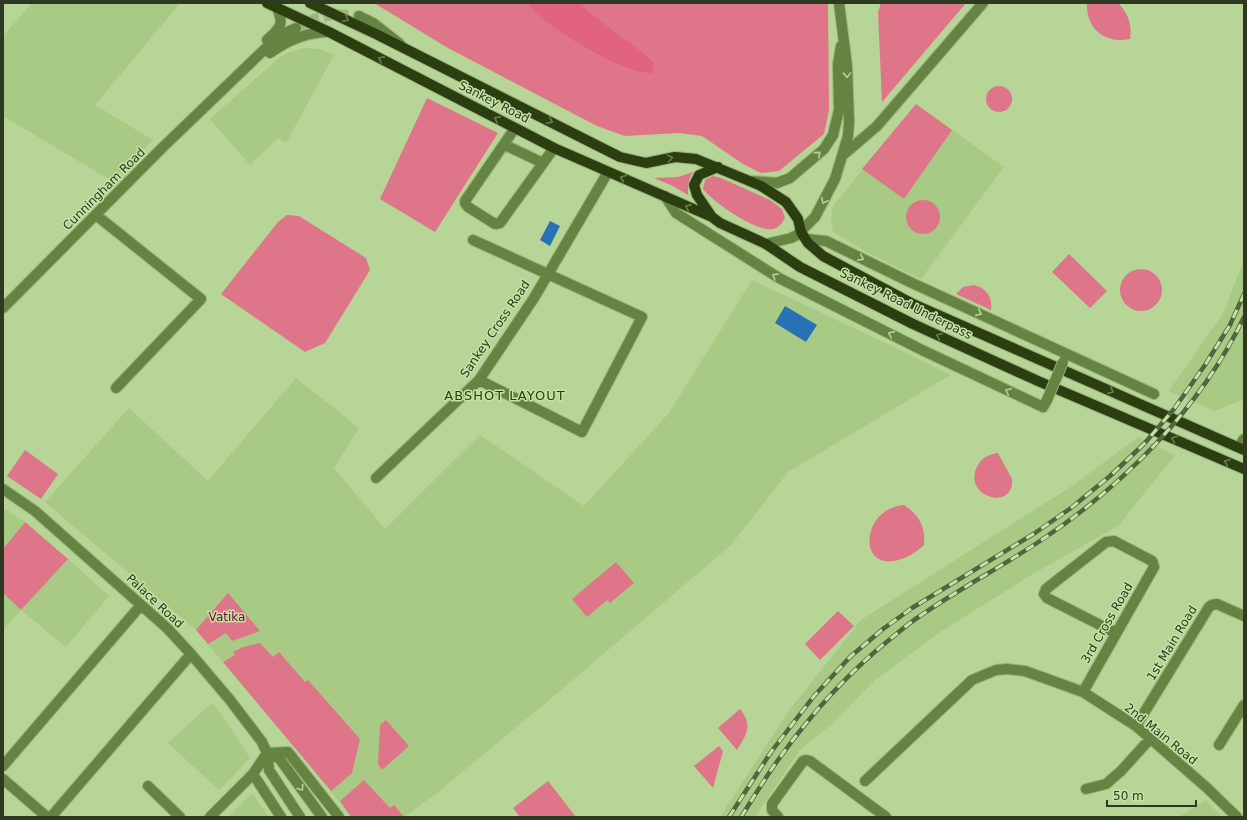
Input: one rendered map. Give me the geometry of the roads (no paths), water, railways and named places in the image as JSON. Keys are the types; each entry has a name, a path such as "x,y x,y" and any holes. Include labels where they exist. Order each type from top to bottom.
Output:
{"main road":[{"name":"Sankey Road","path":"267,3 329,32 554,148 712,217 720,223 766,244"},
{"name":"Sankey Road","path":"310,3 620,157 646,163 675,157 696,159 761,186 786,202 798,218 804,235"},
{"name":"Sankey Road","path":"712,217 697,196 694,185 699,175 718,167"},
{"name":"Sankey Road Underpass","path":"804,235 823,256 911,302 1076,375 1242,445"},
{"name":"Sankey Road Underpass","path":"766,244 800,267 906,321 1038,381 1244,470"}],"street":[{"path":"804,235 819,211 835,179 848,136 847,66 839,3"},
{"path":"842,156 877,126 983,3"},
{"path":"205,108 224,82 280,28 281,20 277,8"},
{"path":"359,16 373,23 387,33 405,49"},
{"name":"Cunningham Road","path":"3,308 161,149 268,46 287,32 296,28"},
{"path":"205,108 231,89 279,46 300,37 320,32 329,32"},
{"path":"747,180 777,183 790,178 824,149 833,135 839,110 838,64 843,36"},
{"path":"515,128 465,203 468,207 495,224 500,224 554,148"},
{"path":"504,145 543,163"},
{"name":"Sankey Cross Road","path":"376,478 479,380 534,298 608,172"},
{"path":"664,196 676,213 779,278 922,350 1043,407 1065,358"},
{"path":"96,215 201,299 116,388"},
{"path":"766,244 804,235 826,241 1065,358 1154,394"},
{"path":"472,240 642,317 582,432 479,380"},
{"name":"Palace Road","path":"3,489 35,510 167,628 191,654 262,742 267,753 269,770 300,817"},
{"name":"3rd Cross Road","path":"1083,692 1154,567 1152,561 1114,541 1110,541 1106,542 1044,592 1045,596 1048,598 1116,633"},
{"name":"1st Main Road","path":"1136,726 1209,607 1217,604 1244,616"},
{"path":"3,766 141,605"},
{"path":"51,817 191,654"},
{"name":"2nd Main Road","path":"865,781 972,680 996,670 1007,669 1024,671 1083,692 1136,726 1206,787 1237,817"},
{"path":"1219,745 1244,705"},
{"path":"1086,789 1106,784 1121,772 1150,739"},
{"path":"210,817 252,774 267,753 288,752 339,817"},
{"name":"Palace Road","path":"267,753 280,758 322,817"},
{"path":"778,817 772,810 772,804 806,760 810,761 886,817"},
{"path":"252,774 281,817"},
{"path":"3,779 47,817"},
{"path":"148,786 180,817"}],"water":[{"path":"550,221 560,226 550,246 540,240"},
{"path":"785,306 817,325 806,342 775,323"}],"tunnel":[{"path":"296,28 314,19 337,14 359,16"}],"railway":[{"path":"729,817 771,752 814,696 850,657 883,629 912,608 1035,533 1071,508 1110,476 1144,444 1174,409 1205,365 1230,325 1244,294"},
{"path":"741,817 765,779 793,740 818,709 859,666 916,619 1025,551 1071,519 1130,470 1182,414 1226,351 1244,317"}],"district":[{"name":"ABSHOT LAYOUT","path":"505,395"}],"park label":[{"name":"Vatika","path":"227,617"}]}
